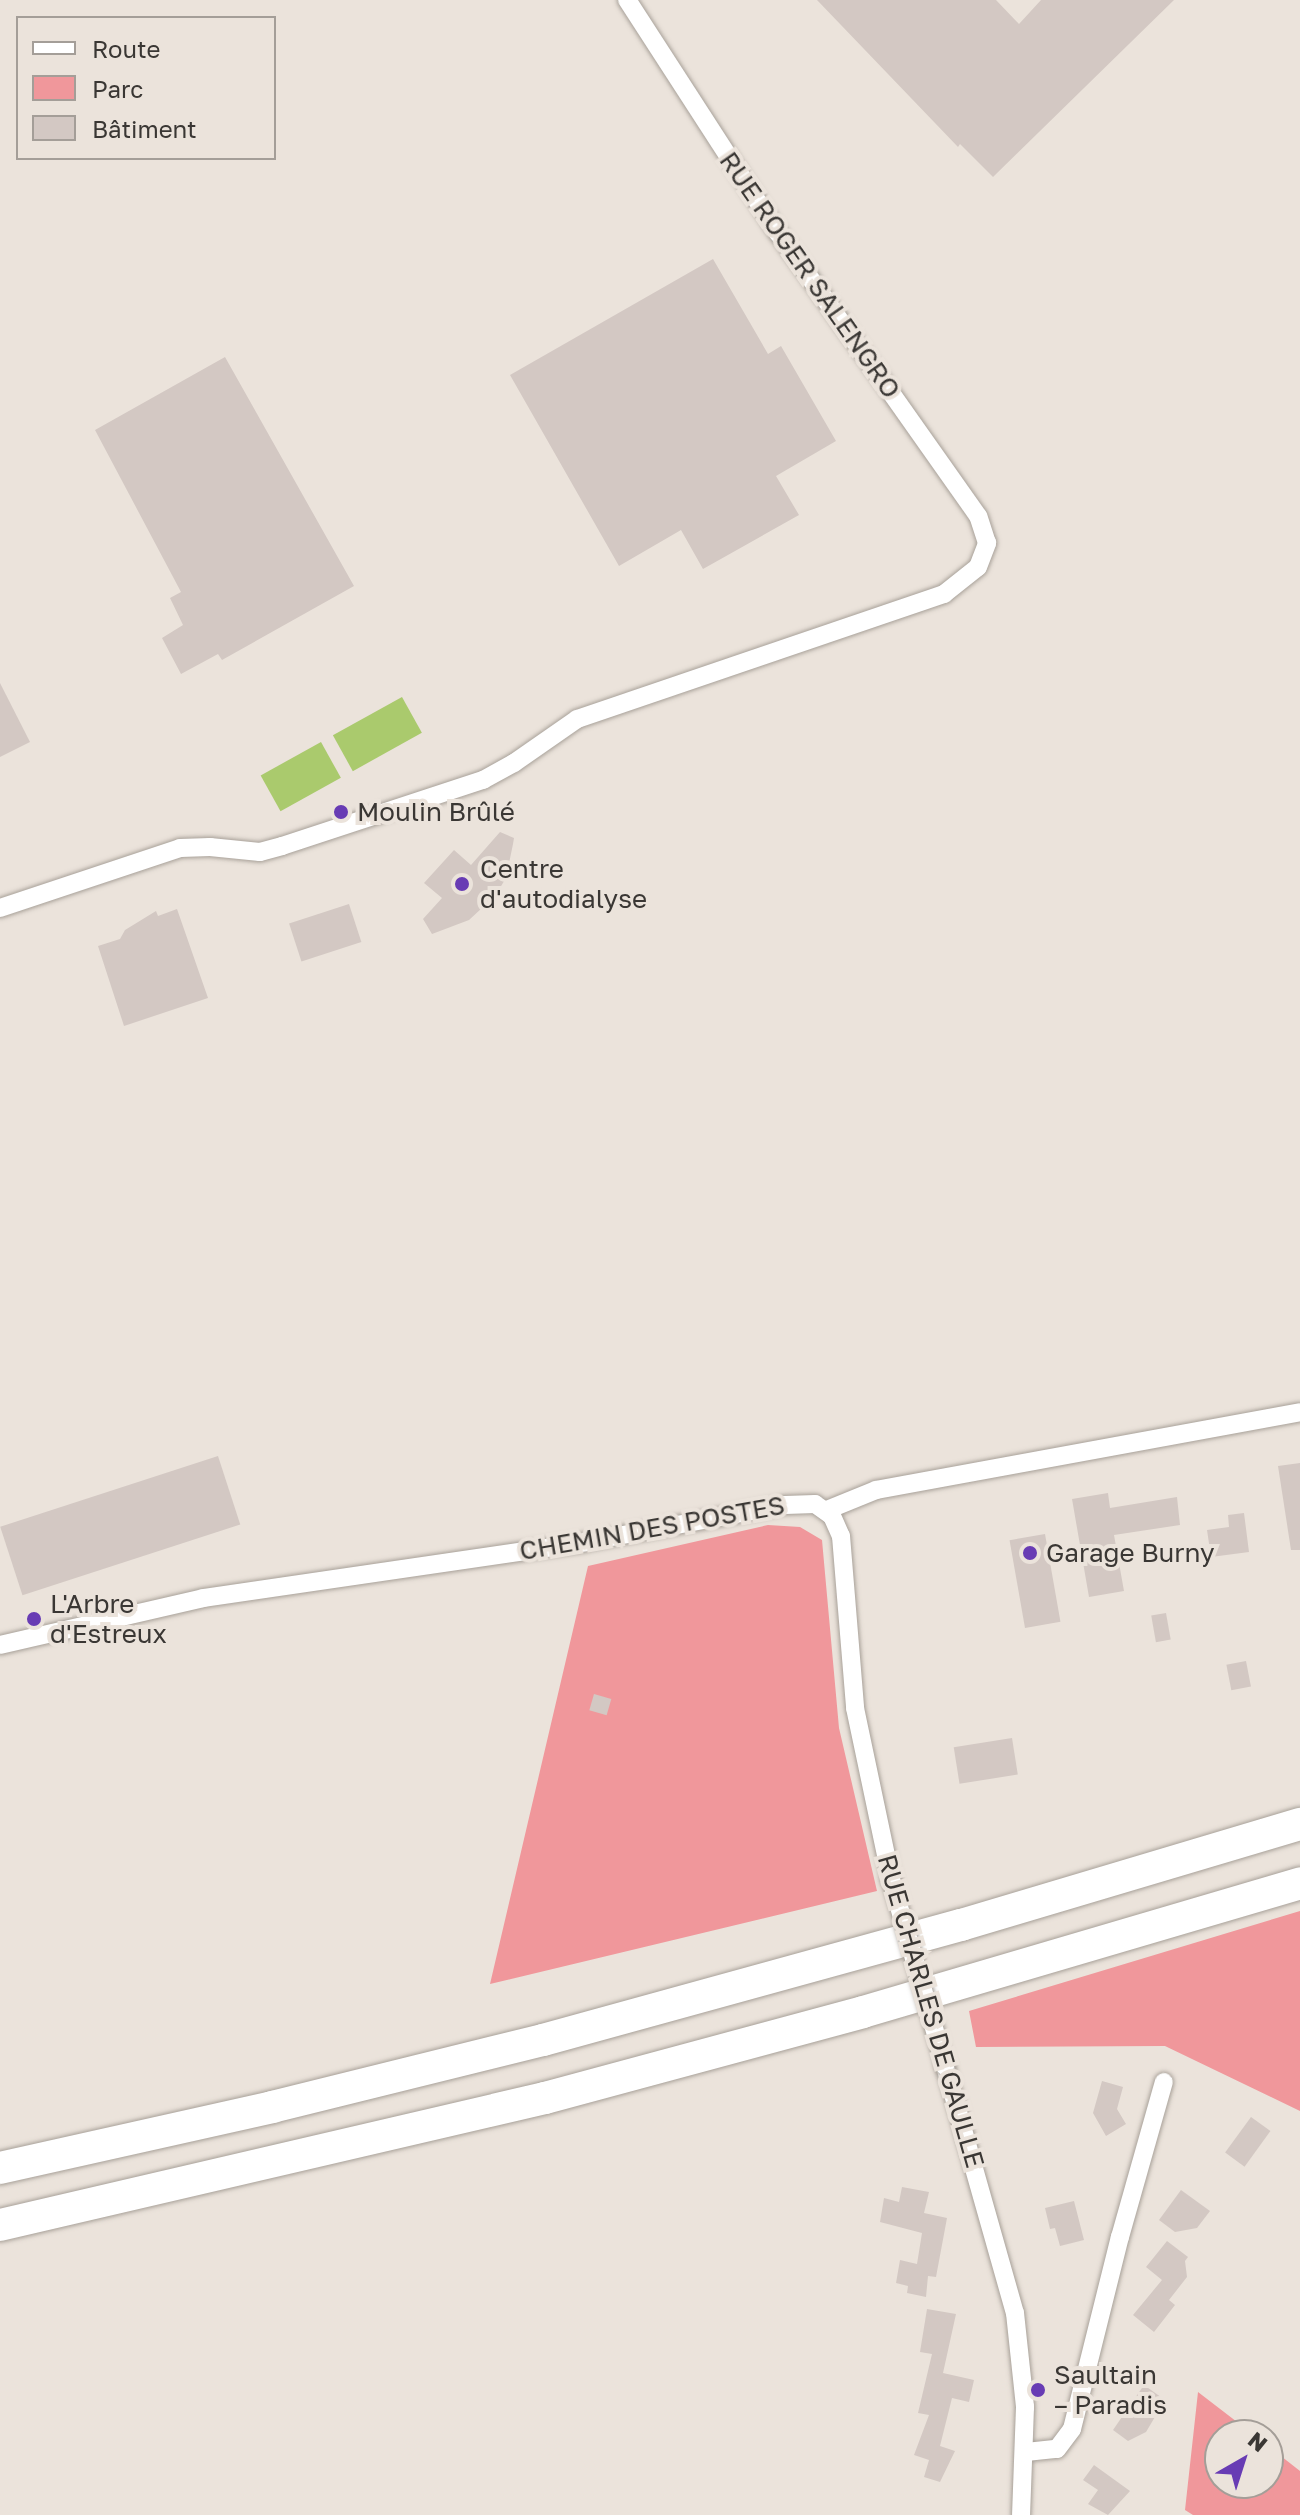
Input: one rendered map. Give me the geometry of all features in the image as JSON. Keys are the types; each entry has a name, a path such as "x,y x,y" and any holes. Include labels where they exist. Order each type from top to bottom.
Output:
{"highway":[{"path":"961,1925 1069,1877 1300,1801"},
{"path":"0,2168 425,2070 961,1925 1300,1824"},
{"path":"0,2225 545,2098 863,2012 1300,1883"},
{"path":"1169,1923 1234,1917 1300,1901"}],"street":[{"name":"RUE ROGER SALENGRO","path":"0,908 180,848 210,847 260,852 483,780 589,714 952,590 973,573 986,551 984,527 966,497 785,243 627,0"},
{"name":"CHEMIN DES POSTES","path":"0,1645 217,1596 572,1544 785,1505 815,1504 827,1510 876,1490 1300,1412"},
{"name":"RUE CHARLES DE GAULLE","path":"827,1510 836,1522 843,1548 855,1708 891,1879 1012,2297 1023,2370 1026,2452 1021,2515"},
{"path":"1026,2452 1057,2449 1072,2429 1120,2237 1164,2082"}],"green space":[{"path":"768,1525 800,1527 822,1540 839,1728 877,1891 490,1984 588,1566"},
{"path":"1300,1911 1300,2111 1165,2046 976,2047 969,2011"},
{"path":"1198,2392 1233,2419 1204,2419 1204,2499 1284,2499 1284,2458 1300,2471 1300,2515 1193,2515 1185,2510"}],"shaded area":[{"path":"402,697 422,733 353,771 333,735"},
{"path":"321,742 341,778 281,811 261,775"}],"building":[{"path":"817,0 996,0 1019,24 1041,0 1174,0 993,177 960,144 958,147"},
{"path":"713,259 768,354 781,346 836,441 776,476 799,515 703,569 681,530 619,566 510,375"},
{"path":"225,357 354,586 222,660 218,654 181,674 162,638 183,625 170,598 181,592 95,430"},
{"path":"0,683 30,742 0,757"},
{"path":"500,832 514,838 506,878 495,896 469,920 432,934 423,919 442,898 424,883 454,850 471,865"},
{"path":"349,904 361,942 301,962 289,923"},
{"path":"177,909 208,998 124,1026 98,946 120,939 125,930 156,911 158,916"},
{"path":"218,1456 240,1524 22,1595 0,1527"},
{"path":"1300,1463 1300,1550 1291,1550 1278,1466"},
{"path":"1108,1493 1110,1508 1177,1497 1180,1525 1114,1535 1124,1591 1089,1597 1072,1499"},
{"path":"1244,1513 1249,1552 1211,1557 1207,1530 1229,1527 1228,1515"},
{"path":"1045,1534 1060,1622 1025,1628 1010,1540"},
{"path":"1166,1613 1171,1640 1156,1642 1151,1616"},
{"path":"1246,1661 1251,1687 1231,1690 1226,1665"},
{"path":"594,1694 611,1699 607,1715 589,1710"},
{"path":"1012,1738 1018,1775 960,1784 954,1747"},
{"path":"1102,2081 1123,2087 1117,2109 1126,2124 1106,2136 1093,2113"},
{"path":"1251,2117 1270,2131 1245,2167 1225,2153"},
{"path":"902,2187 929,2192 924,2213 947,2218 936,2277 928,2276 926,2297 907,2293 908,2286 896,2283 900,2260 917,2264 922,2233 880,2222 884,2198 899,2202"},
{"path":"1181,2190 1210,2211 1197,2228 1175,2232 1159,2220"},
{"path":"1074,2201 1084,2240 1060,2246 1055,2228 1050,2229 1045,2208"},
{"path":"1167,2241 1188,2257 1185,2261 1187,2277 1169,2300 1175,2305 1154,2332 1133,2315 1162,2280 1146,2267"},
{"path":"927,2309 956,2314 943,2373 974,2380 969,2402 952,2398 940,2446 955,2451 940,2482 924,2477 929,2460 914,2455 929,2415 918,2413 932,2354 920,2352"},
{"path":"1144,2385 1165,2400 1146,2432 1128,2441 1113,2430"},
{"path":"1094,2465 1130,2491 1108,2515 1088,2504 1098,2490 1083,2480"}],"place":[{"name":"Moulin Brûlé","path":"341,812"},
{"name":"Centre d'autodialyse","path":"462,884"},
{"name":"Garage Burny","path":"1030,1553"},
{"name":"L'Arbre d'Estreux","path":"34,1619"},
{"name":"Saultain – Paradis","path":"1038,2390"}]}
